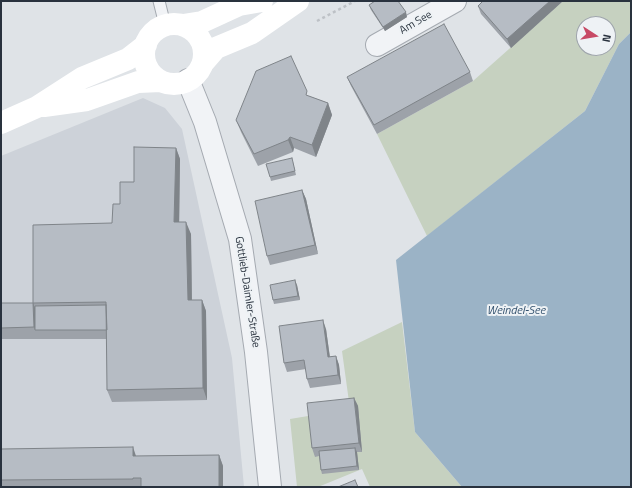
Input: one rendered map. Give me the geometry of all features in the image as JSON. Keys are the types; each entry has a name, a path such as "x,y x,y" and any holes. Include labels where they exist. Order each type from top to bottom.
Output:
{"street":[{"path":"161,81 153,75 147,66 144,55 150,36 157,29 174,25 202,22 239,6 262,1"},
{"path":"37,107 87,100 138,82 161,81 179,83 188,80 197,73 203,63 216,48 252,33 298,1"},
{"name":"Am See","path":"377,45 455,1"},
{"path":"174,25 193,31 201,40 204,51 203,63"},
{"path":"1,123 37,107 82,78 128,59 146,45"},
{"name":"Gottlieb-Daimler-Straße","path":"188,80 205,122 240,239 256,352 270,487"}],"lane":[{"path":"159,1 174,25"}],"shaded area":[{"path":"143,98 165,108 182,129 232,358 244,487 1,487 1,156"}],"green space":[{"path":"563,1 631,1 631,32 619,44 616,50 616,16 576,16 576,56 613,56 585,111 427,236 377,134 473,81"},
{"path":"402,322 415,432 462,487 370,487 362,469 318,487 297,487 290,419 350,409 342,351"}],"water":[{"name":"Weindel-See","path":"631,32 631,487 462,487 415,432 396,260 585,111 613,56 616,56 616,50 619,44"}],"building":[{"path":"375,1 398,1 406,12 383,27 369,5"},
{"path":"483,1 550,1 507,39 478,6"},
{"path":"444,24 470,72 374,125 347,77"},
{"path":"291,56 307,91 306,95 328,103 312,145 290,137 288,140 254,154 236,120 256,71"},
{"path":"134,147 176,148 174,222 186,222 188,300 202,300 203,388 107,390 106,302 33,303 33,225 112,223 113,204 120,204 120,182 134,182"},
{"path":"292,158 295,171 270,177 266,164"},
{"path":"302,190 315,245 267,256 255,201"},
{"path":"295,280 298,296 273,300 270,285"},
{"path":"1,303 33,303 34,327 1,328"},
{"path":"106,305 107,330 35,330 35,306"},
{"path":"323,320 328,357 336,356 338,375 307,379 304,360 284,363 279,326"},
{"path":"354,398 359,443 312,448 307,403"},
{"path":"133,447 133,456 219,455 219,487 141,487 141,478 1,480 1,449"},
{"path":"355,448 357,466 321,470 319,451"},
{"path":"355,480 358,487 338,487"}]}
